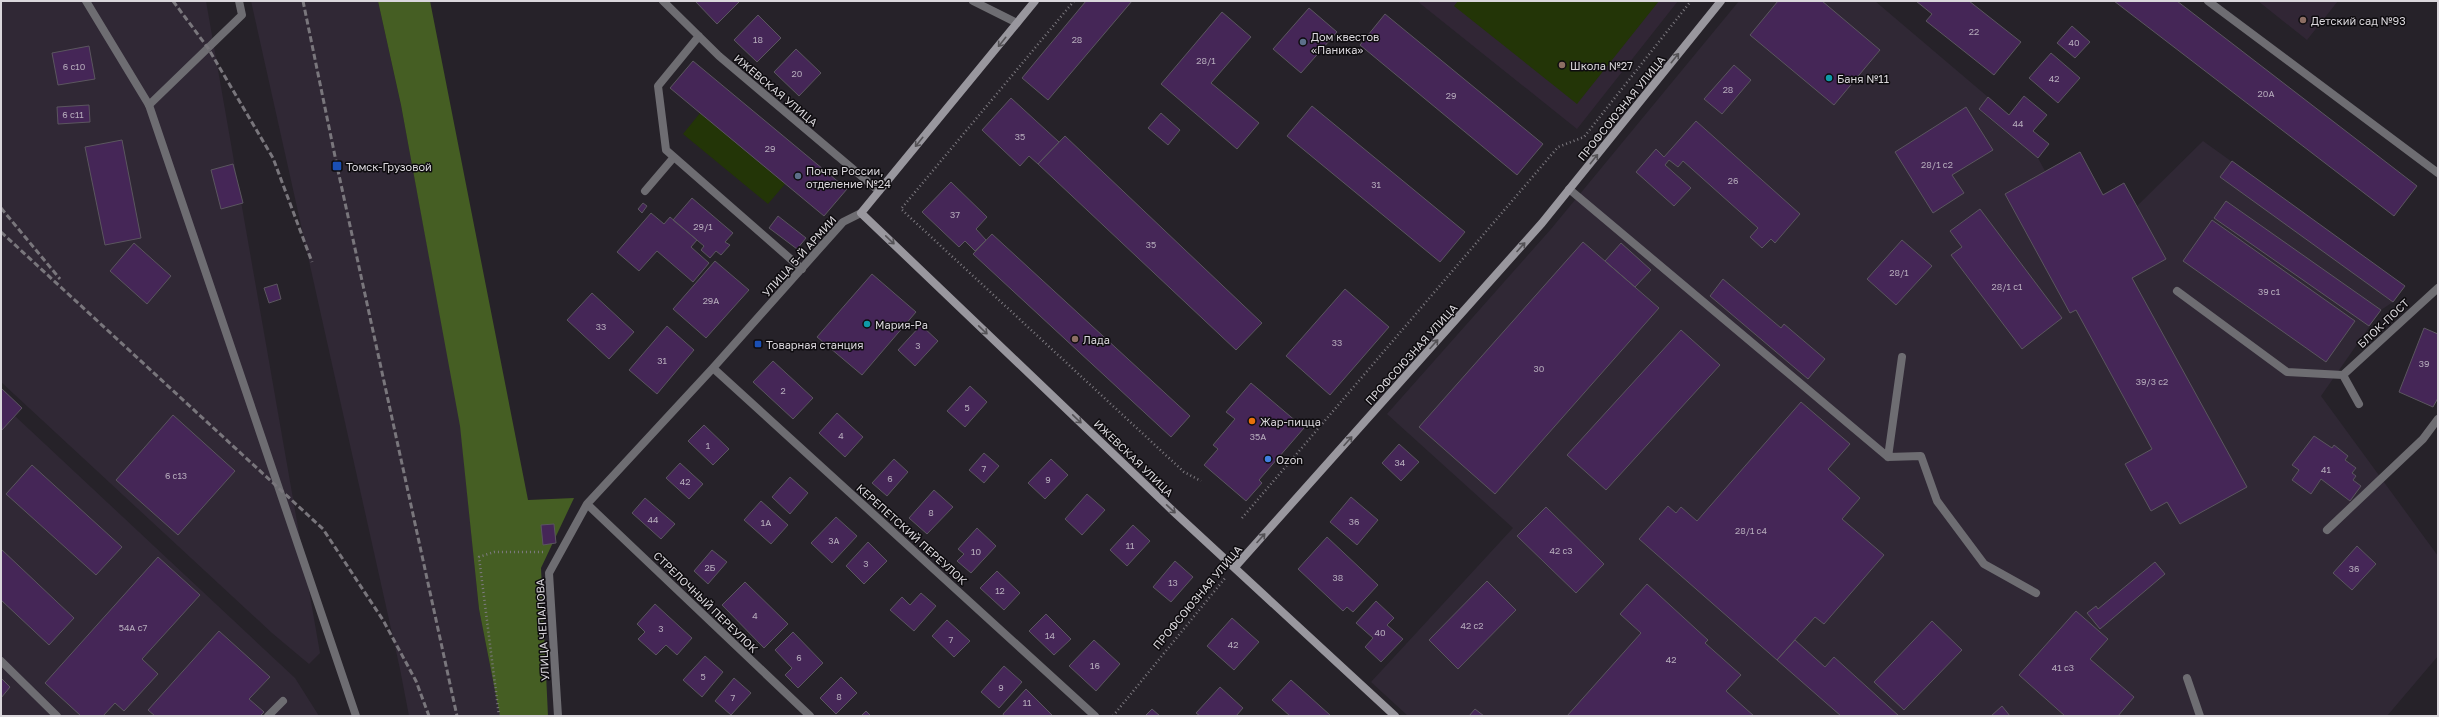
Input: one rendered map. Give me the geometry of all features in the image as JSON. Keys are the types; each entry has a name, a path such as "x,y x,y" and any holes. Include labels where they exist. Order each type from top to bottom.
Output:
{"main road":[{"name":"УЛИЦА 5-Й АРМИИ","path":"861,213 1035,1"},
{"name":"ПРОФСОЮЗНАЯ УЛИЦА","path":"1235,567 1542,223 1721,1"},
{"name":"ИЖЕВСКАЯ УЛИЦА","path":"861,213 1174,512 1394,716"}],"street":[{"path":"86,1 149,105 356,716"},
{"path":"149,105 242,15 239,1"},
{"name":"ИЖЕВСКАЯ УЛИЦА","path":"663,1 719,56 879,191"},
{"path":"973,1 1018,23"},
{"path":"2208,1 2438,174"},
{"path":"699,36 658,86 666,150 802,269"},
{"path":"646,191 674,157"},
{"path":"1569,189 1888,457 1921,456 1937,501 1984,564 2036,593"},
{"name":"УЛИЦА 5-Й АРМИИ","path":"587,504 713,368 844,222 861,213"},
{"name":"БЛОК-ПОСТ","path":"2343,375 2438,288"},
{"path":"2177,291 2287,372 2343,375 2359,404"},
{"path":"1888,457 1902,357"},
{"name":"КЕРЕПЕТСКИЙ ПЕРЕУЛОК","path":"713,368 1095,716"},
{"path":"2327,530 2423,439 2438,419"},
{"name":"УЛИЦА ЧЕПАЛОВА","path":"558,716 549,573 587,504"},
{"name":"СТРЕЛОЧНЫЙ ПЕРЕУЛОК","path":"587,504 810,716"},
{"path":"1,661 57,716"},
{"path":"2187,678 2200,716"},
{"path":"268,716 283,701"}],"path":[{"path":"1074,1 901,209 1184,472 1201,481"},
{"path":"1242,518 1558,146 1584,137 1691,1"},
{"path":"499,716 479,557 494,552 561,552"},
{"name":"ПРОФСОЮЗНАЯ УЛИЦА","path":"1113,716 1235,567"}],"shaded area":[{"path":"1,1 206,1 320,653 309,664 272,633 1,382"},
{"path":"251,1 378,1 401,105 460,421 479,609 500,716 409,716 400,669"},
{"name":"Школа №27","path":"1417,1 1678,1 1577,129"},
{"path":"1739,1 1875,1 1988,97 1979,110 2038,158 2045,171 2080,152 2103,194 2124,183 2137,206 2203,141 2405,286 2393,302 2381,310 2321,396 2438,556 2438,656 2387,716 1408,716 1371,682 1513,528 1387,414 1551,229"},
{"name":"Детский сад №93","path":"2258,1 2338,1 2307,40"},
{"path":"1,388 22,408 15,416 295,678 319,716 1,716"}],"green space":[{"path":"378,1 430,1 528,500 574,498 541,568 548,716 500,716 479,609 460,426 401,105"},
{"name":"Школа №27","path":"1458,1 1659,1 1577,104 1454,6"},
{"path":"700,113 785,184 768,204 683,134"}],"building":[{"path":"695,1 740,1 717,24"},
{"path":"1086,1 1132,1 1048,100 1022,78"},
{"name":"Баня №11","path":"1778,1 1822,1 1880,50 1834,105 1750,35"},
{"path":"1916,1 1969,1 2021,42 1994,75 1926,21 1932,14"},
{"path":"2114,1 2177,1 2417,186 2394,216"},
{"path":"1309,8 1337,32 1301,73 1273,49"},
{"path":"1222,12 1251,37 1211,83 1259,123 1237,149 1161,84"},
{"path":"1385,14 1543,144 1517,175 1360,45"},
{"path":"758,15 781,38 757,62 734,40"},
{"path":"2072,26 2090,42 2075,58 2057,43"},
{"path":"89,46 95,79 58,85 52,53"},
{"path":"796,49 821,73 799,96 774,72"},
{"path":"2051,53 2080,78 2058,103 2029,78"},
{"path":"693,61 847,189 824,216 670,88"},
{"path":"1734,65 1751,80 1722,114 1704,99"},
{"path":"2024,96 2047,115 2033,131 2049,144 2038,158 1979,109 1988,97 2009,115"},
{"path":"1011,98 1059,142 1038,164 1029,156 1020,166 982,130"},
{"path":"89,105 90,122 58,124 57,107"},
{"path":"1312,106 1465,232 1440,262 1287,136"},
{"path":"1966,107 1993,150 1952,175 1964,193 1933,213 1895,152"},
{"path":"1161,113 1180,130 1168,145 1148,128"},
{"path":"1696,121 1800,214 1775,243 1771,239 1762,248 1750,237 1758,228 1683,161 1678,167 1669,160 1665,165 1691,188 1674,206 1636,172 1656,149 1664,157"},
{"path":"1065,136 1262,323 1236,350 1038,164"},
{"path":"122,140 141,238 105,245 85,147"},
{"path":"2080,152 2103,195 2124,183 2166,259 2132,278 2247,487 2180,524 2167,502 2151,511 2125,464 2152,449 2076,310 2070,313 2005,194"},
{"path":"2232,161 2405,286 2393,302 2220,177"},
{"path":"233,164 243,203 221,209 211,170"},
{"path":"951,182 987,217 976,229 986,240 975,251 965,241 959,247 922,212"},
{"path":"692,198 733,233 725,242 730,245 721,255 716,251 710,258 701,250 704,246 673,220"},
{"path":"2226,201 2381,310 2369,326 2214,218"},
{"path":"643,203 647,206 642,213 638,209"},
{"path":"1980,209 2062,318 2022,349 1951,255 1962,247 1950,231"},
{"path":"651,213 664,224 670,217 697,240 691,247 709,263 693,282 657,251 639,271 617,252"},
{"path":"778,216 806,238 797,249 769,228"},
{"path":"2212,220 2355,321 2326,362 2183,261"},
{"path":"992,234 1190,416 1171,437 973,254"},
{"path":"1902,240 1932,266 1896,305 1867,279"},
{"path":"1583,242 1659,308 1495,494 1419,427"},
{"path":"134,243 171,276 147,304 110,271"},
{"path":"1621,243 1651,270 1635,287 1605,261"},
{"path":"715,261 749,290 706,338 673,309"},
{"name":"Мария-Ра","path":"872,274 916,312 862,375 817,337"},
{"path":"1723,279 1781,328 1784,324 1825,359 1808,379 1710,296"},
{"path":"277,284 281,299 269,303 264,288"},
{"path":"1345,289 1389,327 1330,395 1286,356"},
{"path":"592,293 634,332 609,359 567,320"},
{"path":"921,325 938,341 915,366 898,350"},
{"path":"667,326 694,350 657,394 629,370"},
{"path":"2424,328 2438,334 2438,398 2433,407 2399,392"},
{"path":"1681,330 1720,365 1606,490 1567,455"},
{"path":"773,361 813,398 793,419 753,382"},
{"path":"1251,383 1304,428 1259,480 1262,483 1246,501 1204,465 1218,449 1213,445 1235,419 1226,412"},
{"path":"970,386 987,402 965,427 947,411"},
{"path":"1,388 22,408 1,431"},
{"path":"1801,402 1850,444 1828,469 1860,498 1842,519 1884,555 1824,624 1815,617 1777,660 1639,539 1668,506 1676,513 1681,507 1697,521"},
{"path":"837,413 863,437 845,457 819,433"},
{"path":"173,415 235,471 178,535 116,480"},
{"path":"704,425 729,449 713,465 688,441"},
{"path":"2314,436 2332,448 2334,445 2348,456 2345,460 2356,468 2352,473 2356,476 2353,480 2361,486 2350,501 2321,479 2311,494 2292,480 2299,470 2292,465"},
{"path":"1399,444 1419,462 1401,481 1382,463"},
{"path":"984,453 999,466 984,483 969,470"},
{"path":"894,459 908,472 887,496 872,483"},
{"path":"1051,459 1068,475 1045,499 1028,483"},
{"path":"680,463 703,484 689,499 666,478"},
{"path":"32,465 122,547 96,575 6,494"},
{"path":"790,477 808,493 790,514 772,497"},
{"path":"934,490 953,507 927,534 909,518"},
{"path":"1087,494 1105,510 1082,535 1065,519"},
{"path":"1351,497 1378,520 1357,545 1330,522"},
{"path":"645,498 675,524 661,539 632,513"},
{"path":"761,501 788,525 771,544 744,520"},
{"path":"1546,507 1604,564 1576,593 1517,536"},
{"path":"836,517 857,536 832,563 811,543"},
{"path":"554,524 556,543 543,545 541,525"},
{"path":"1133,525 1150,541 1127,566 1110,550"},
{"path":"977,528 996,546 971,573 957,561 964,554 958,549"},
{"path":"1327,537 1378,585 1353,612 1347,607 1343,611 1298,569"},
{"path":"868,542 887,561 864,584 846,566"},
{"path":"2357,546 2376,564 2352,590 2333,573"},
{"path":"1,549 74,618 49,645 1,600"},
{"path":"712,550 727,562 708,584 694,571"},
{"path":"158,557 200,595 142,659 158,674 124,711 115,703 103,716 81,716 45,683"},
{"path":"1175,561 1193,577 1171,602 1153,587"},
{"path":"2155,562 2165,574 2100,629 2087,613 2096,606 2098,609"},
{"path":"997,571 1020,593 1004,610 980,588"},
{"path":"1487,581 1516,610 1458,669 1429,640"},
{"path":"745,582 788,624 764,648 722,605"},
{"path":"1647,584 1708,640 1705,643 1741,675 1726,691 1754,716 1567,716 1641,633 1620,614"},
{"path":"921,593 936,606 914,631 890,610 902,597 910,605"},
{"path":"1376,601 1394,618 1387,625 1403,639 1381,662 1365,647 1373,638 1356,623"},
{"path":"655,604 692,638 677,655 666,645 656,655 638,639 645,632 637,624"},
{"path":"2076,611 2108,639 2090,659 2134,697 2118,716 2065,716 2019,675"},
{"path":"1046,614 1071,639 1054,655 1029,631"},
{"path":"1232,618 1259,642 1234,670 1207,646"},
{"path":"947,620 970,641 954,657 932,636"},
{"path":"1932,621 1962,650 1904,710 1874,682"},
{"path":"219,631 270,677 249,699 264,712 260,716 155,716 148,710"},
{"path":"793,632 823,663 798,688 785,675 792,668 775,650"},
{"path":"1094,640 1120,664 1096,691 1069,666"},
{"path":"1795,640 1825,667 1834,657 1899,716 1841,716 1777,660"},
{"path":"705,656 723,672 702,697 683,680"},
{"path":"1004,666 1022,682 999,708 981,692"},
{"path":"841,677 857,693 836,714 820,698"},
{"path":"1,678 10,687 1,698"},
{"path":"734,678 751,693 731,715 715,701"},
{"path":"1291,680 1330,715 1290,716 1272,700"},
{"path":"1220,687 1243,708 1236,716 1200,716 1196,713"},
{"path":"1026,689 1052,715 1051,716 1004,716 1003,714"},
{"path":"2002,706 2010,716 1991,716"},
{"path":"1152,709 1160,716 1145,716"},
{"path":"1475,709 1484,716 1469,716"},
{"path":"866,711 871,716 861,716"}],"railway":[{"path":"173,1 208,48 273,158 312,262"},
{"path":"303,1 337,166 457,716"},
{"path":"1,208 60,279"},
{"path":"1,232 323,529 383,620 416,681 429,716"}],"place":[{"name":"Детский сад №93","path":"2303,20"},
{"name":"Дом квестов «Паника»","path":"1303,42"},
{"name":"Школа №27","path":"1562,65"},
{"name":"Баня №11","path":"1829,78"},
{"name":"Томск-Грузовой","path":"337,166"},
{"name":"Почта России, отделение №24","path":"798,176"},
{"name":"Мария-Ра","path":"867,324"},
{"name":"Лада","path":"1075,339"},
{"name":"Товарная cтанция","path":"758,344"},
{"name":"Жар-пицца","path":"1252,421"},
{"name":"Ozon","path":"1268,459"}]}
